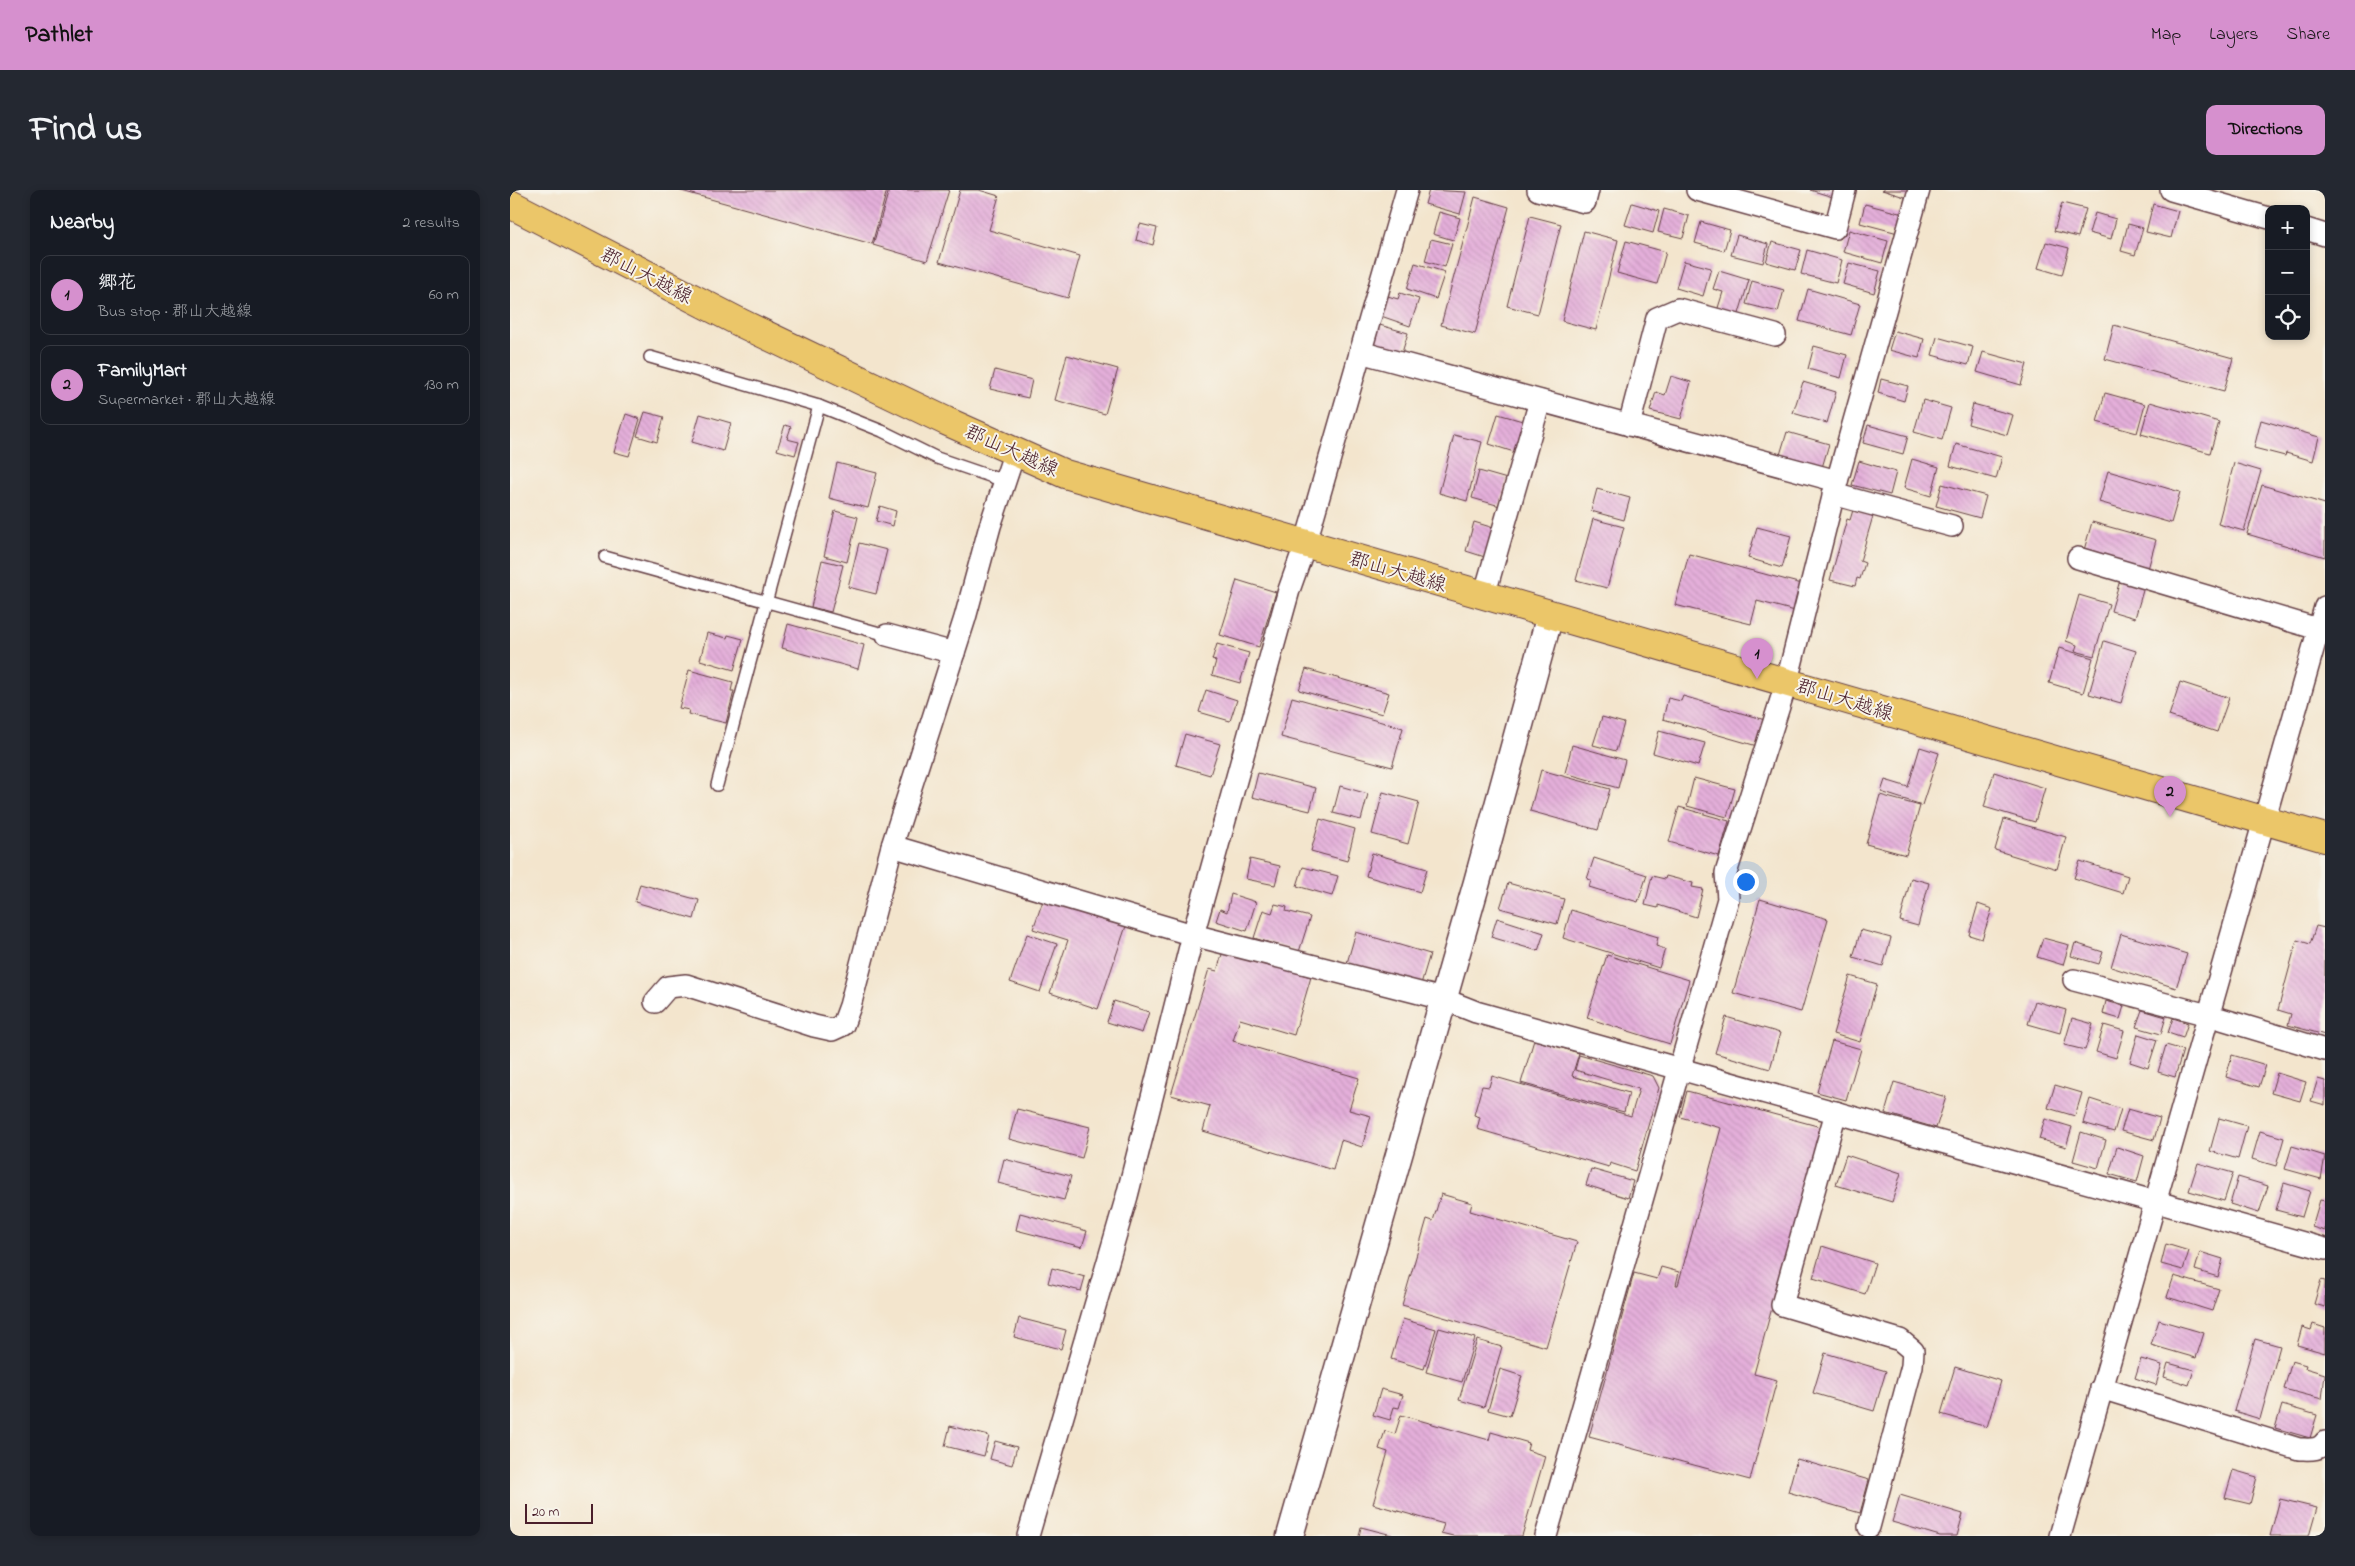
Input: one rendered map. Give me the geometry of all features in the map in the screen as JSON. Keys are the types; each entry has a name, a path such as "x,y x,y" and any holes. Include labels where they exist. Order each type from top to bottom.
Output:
{"main road":[{"name":"郡山大越線","path":"510,204 743,324 946,421 1065,474 1304,545 1787,681 2325,838"}],"street":[{"path":"1028,1536 1127,1196 1193,935 1289,590 1304,545 1407,190"},
{"path":"1538,190 1585,202 1588,190"},
{"path":"1697,190 1835,228 1845,190"},
{"path":"1546,1536 1678,1068 1728,899 1726,873 1787,681 1835,488 1919,190"},
{"path":"2171,190 2265,217"},
{"path":"2310,230 2325,235"},
{"path":"1629,425 1657,318 1678,309 1775,335"},
{"path":"1360,352 1629,425 1952,526"},
{"path":"1484,596 1540,401"},
{"path":"655,1002 668,987 686,985 814,1026 832,1030 843,1025 850,1006 892,846 954,653 1014,451"},
{"path":"2078,558 2318,629"},
{"path":"2060,1536 2154,1200 2325,607"},
{"path":"1290,1536 1526,707 1550,615"},
{"path":"887,635 954,653"},
{"path":"892,846 1193,935 1442,999 1476,1012 2325,1249"},
{"path":"2074,980 2208,1015 2325,1050"},
{"path":"1836,1112 1782,1306 1900,1340 1913,1351 1912,1366 1869,1527"},
{"path":"2101,1388 2299,1448 2312,1450 2324,1447"}],"lane":[{"path":"650,357 818,406 882,430 937,458 1004,481"},
{"path":"717,785 818,406"},
{"path":"605,557 887,635"}],"building":[{"path":"678,190 887,190 872,244"},
{"path":"889,190 949,190 927,261 873,245"},
{"path":"960,190 979,190 999,196 989,230 1080,256 1068,298 939,262"},
{"path":"1429,190 1466,192 1460,214 1425,204"},
{"path":"1810,190 1838,190 1836,198"},
{"path":"1882,190 1913,190 1911,199"},
{"path":"1475,197 1509,207 1475,334 1441,325"},
{"path":"1632,203 1659,211 1653,233 1625,225"},
{"path":"2062,203 2086,209 2078,237 2054,231"},
{"path":"1865,204 1903,214 1898,233 1860,223"},
{"path":"2153,204 2178,211 2171,238 2146,232"},
{"path":"1664,209 1689,216 1683,238 1658,232"},
{"path":"1439,212 1460,218 1453,240 1433,234"},
{"path":"2095,213 2116,219 2111,239 2089,233"},
{"path":"1530,216 1561,224 1538,314 1507,306"},
{"path":"1701,222 1730,230 1724,251 1695,243"},
{"path":"1140,224 1157,228 1153,245 1136,240"},
{"path":"2128,224 2143,228 2135,255 2121,251"},
{"path":"1849,230 1888,241 1882,263 1843,252"},
{"path":"1584,231 1618,240 1596,330 1562,321"},
{"path":"1737,235 1768,244 1763,263 1731,255"},
{"path":"1431,239 1452,244 1445,267 1425,261"},
{"path":"1626,241 1666,252 1657,284 1617,273"},
{"path":"1772,242 1801,250 1795,270 1766,262"},
{"path":"2046,242 2069,248 2062,275 2038,268"},
{"path":"1807,250 1842,260 1836,283 1801,274"},
{"path":"1684,261 1711,268 1703,296 1676,288"},
{"path":"1415,263 1445,272 1436,299 1407,289"},
{"path":"1849,263 1880,271 1874,293 1843,284"},
{"path":"1719,271 1749,280 1738,317 1717,311 1723,292 1713,289"},
{"path":"1752,281 1784,290 1778,312 1746,304"},
{"path":"1808,289 1860,304 1851,335 1799,321"},
{"path":"1400,293 1419,299 1410,326 1378,315 1384,295 1398,299"},
{"path":"1376,324 1408,333 1401,356 1370,344"},
{"path":"2114,325 2233,358 2224,391 2105,359"},
{"path":"1895,331 1924,339 1919,358 1889,350"},
{"path":"1937,337 1973,347 1968,365 1932,355"},
{"path":"1814,346 1847,355 1841,378 1808,369"},
{"path":"1983,352 2027,364 2021,385 1977,372"},
{"path":"1067,355 1118,369 1105,414 1055,400"},
{"path":"995,370 1032,380 1028,398 990,389"},
{"path":"1671,376 1691,382 1681,419 1650,411 1656,392 1665,395"},
{"path":"1881,379 1908,386 1904,401 1878,393"},
{"path":"1803,382 1836,392 1827,423 1793,413"},
{"path":"2105,393 2145,404 2137,433 2097,422"},
{"path":"1923,400 1951,408 1942,440 1914,432"},
{"path":"2150,402 2219,422 2210,453 2141,434"},
{"path":"1973,404 2013,415 2007,435 1968,424"},
{"path":"645,412 664,417 657,442 637,436"},
{"path":"626,414 640,419 629,456 614,452"},
{"path":"700,414 731,423 723,451 692,442"},
{"path":"1498,414 1526,422 1517,453 1489,444"},
{"path":"2261,420 2319,437 2313,461 2286,453 2285,456 2254,448"},
{"path":"785,425 791,427 787,439 799,442 795,455 777,450"},
{"path":"1868,425 1908,436 1903,454 1863,443"},
{"path":"1787,432 1829,444 1821,471 1779,458"},
{"path":"1454,435 1482,442 1467,501 1439,493"},
{"path":"1956,444 2002,457 1996,479 1950,466"},
{"path":"1912,459 1939,467 1931,496 1904,488"},
{"path":"1859,461 1896,472 1890,495 1852,485"},
{"path":"837,463 877,473 868,508 829,498"},
{"path":"2234,463 2261,471 2244,531 2218,524"},
{"path":"1479,471 1507,479 1500,506 1472,498"},
{"path":"2108,471 2180,492 2171,523 2099,502"},
{"path":"1942,484 1986,496 1980,518 1936,506"},
{"path":"2262,485 2325,504 2325,557 2247,534"},
{"path":"1597,489 1630,498 1624,520 1591,511"},
{"path":"880,506 896,511 893,526 876,521"},
{"path":"1853,510 1873,516 1860,561 1865,563 1860,579 1857,578 1855,586 1830,580 1847,519 1850,520"},
{"path":"835,511 858,517 847,562 824,556"},
{"path":"1593,519 1624,527 1607,588 1576,580"},
{"path":"1474,522 1497,529 1488,558 1466,551"},
{"path":"2092,522 2156,540 2148,569 2084,550"},
{"path":"1757,527 1791,536 1782,568 1748,558"},
{"path":"859,543 887,550 876,594 848,587"},
{"path":"1689,554 1802,584 1795,611 1757,601 1751,624 1675,605"},
{"path":"822,560 843,565 831,612 811,607"},
{"path":"1237,580 1276,592 1259,647 1220,635"},
{"path":"2120,580 2144,587 2135,618 2111,611"},
{"path":"2079,595 2109,604 2094,656 2075,651 2077,645 2066,641"},
{"path":"788,624 864,645 858,669 782,648"},
{"path":"707,633 727,638 728,635 743,639 734,670 700,660"},
{"path":"2104,641 2136,651 2121,703 2089,694"},
{"path":"1217,644 1249,653 1240,683 1212,675 1216,661 1212,660"},
{"path":"2059,648 2093,658 2083,693 2049,683"},
{"path":"1306,669 1389,693 1382,714 1299,690"},
{"path":"689,670 733,682 731,691 734,691 726,723 688,714 689,710 679,708"},
{"path":"2180,682 2229,698 2217,732 2169,716"},
{"path":"1206,690 1237,700 1230,721 1199,712"},
{"path":"1683,696 1765,720 1757,746 1663,719 1668,698 1681,701"},
{"path":"1292,697 1403,728 1392,767 1281,737"},
{"path":"1602,717 1624,723 1616,751 1593,745"},
{"path":"1659,731 1705,743 1698,766 1653,753"},
{"path":"1185,734 1220,744 1210,775 1176,765"},
{"path":"1572,745 1625,760 1618,788 1565,773"},
{"path":"1920,747 1939,753 1922,805 1881,792 1885,780 1908,787"},
{"path":"1541,770 1610,789 1598,830 1530,811"},
{"path":"1994,772 2045,788 2035,822 1984,807"},
{"path":"1258,773 1316,788 1310,811 1252,797"},
{"path":"1694,778 1735,789 1727,817 1687,806"},
{"path":"1340,786 1368,794 1361,820 1333,813"},
{"path":"1383,792 1419,802 1408,844 1372,834"},
{"path":"1880,795 1920,806 1906,855 1866,844"},
{"path":"1679,807 1729,821 1719,856 1669,842"},
{"path":"1320,819 1355,829 1347,861 1311,851"},
{"path":"2004,819 2066,837 2057,869 1995,850"},
{"path":"1372,853 1427,869 1420,892 1366,876"},
{"path":"1594,858 1647,875 1638,902 1589,887 1591,880 1587,879"},
{"path":"1250,859 1280,866 1275,885 1246,879"},
{"path":"2080,861 2128,876 2123,893 2074,878"},
{"path":"1303,867 1338,876 1332,896 1297,886"},
{"path":"1652,876 1665,879 1666,876 1693,883 1692,887 1703,889 1696,917 1658,905 1658,908 1645,905"},
{"path":"1911,878 1929,883 1918,926 1900,921"},
{"path":"1508,883 1564,899 1557,924 1500,908"},
{"path":"640,884 699,900 694,919 635,902"},
{"path":"1231,894 1256,902 1247,931 1216,921 1220,909 1227,912"},
{"path":"1044,898 1126,926 1098,1009 1050,993 1068,940 1033,929"},
{"path":"1760,899 1828,919 1801,1012 1733,993"},
{"path":"1275,904 1287,907 1286,911 1310,917 1299,952 1254,938 1263,910 1272,913"},
{"path":"1978,904 1992,909 1982,939 1969,935"},
{"path":"1571,910 1658,937 1656,946 1665,949 1659,968 1563,938"},
{"path":"1497,918 1544,933 1538,951 1491,937"},
{"path":"2316,926 2325,928 2325,1035 2288,1025 2291,1014 2278,1010 2297,940 2310,944"},
{"path":"1861,930 1891,938 1883,966 1853,957"},
{"path":"1356,932 1430,954 1421,984 1347,963"},
{"path":"1027,934 1057,944 1040,992 1010,982"},
{"path":"2121,934 2187,954 2176,988 2111,967"},
{"path":"2043,938 2069,945 2063,965 2037,957"},
{"path":"2075,943 2103,952 2099,964 2071,956"},
{"path":"1223,951 1311,977 1294,1035 1240,1019 1233,1041 1359,1078 1349,1110 1371,1116 1362,1147 1341,1140 1333,1170 1203,1131 1210,1106 1171,1095 1209,969 1217,971"},
{"path":"1607,955 1689,980 1670,1044 1587,1018"},
{"path":"1850,976 1877,984 1860,1042 1833,1034"},
{"path":"1114,1001 1149,1012 1142,1033 1107,1022"},
{"path":"2035,1001 2066,1010 2060,1033 2028,1024"},
{"path":"2106,1001 2124,1006 2120,1019 2103,1014"},
{"path":"2142,1010 2166,1017 2161,1034 2136,1027"},
{"path":"1726,1017 1780,1033 1770,1069 1715,1053"},
{"path":"2072,1018 2093,1024 2085,1050 2064,1045"},
{"path":"2173,1018 2188,1023 2183,1038 2168,1033"},
{"path":"2104,1025 2124,1031 2116,1058 2096,1052"},
{"path":"2138,1034 2157,1040 2148,1068 2130,1062"},
{"path":"1534,1040 1579,1053 1572,1076 1629,1093 1624,1112 1521,1083"},
{"path":"1832,1041 1861,1049 1846,1100 1817,1092"},
{"path":"2166,1045 2183,1050 2175,1077 2158,1072"},
{"path":"1579,1055 1653,1076 1659,1088 1635,1171 1610,1163 1609,1167 1477,1129 1480,1117 1474,1115 1482,1086 1489,1087 1492,1076 1631,1116 1639,1089 1575,1070"},
{"path":"2232,1055 2266,1065 2259,1087 2226,1077"},
{"path":"2277,1073 2306,1082 2300,1101 2271,1093"},
{"path":"2318,1079 2325,1081 2325,1105 2311,1101"},
{"path":"1894,1082 1946,1097 1936,1128 1885,1113"},
{"path":"2055,1085 2082,1093 2075,1116 2048,1108"},
{"path":"1687,1091 1821,1127 1754,1374 1777,1380 1750,1480 1589,1437 1634,1273 1657,1279 1661,1267 1679,1272 1676,1285 1678,1285 1721,1128 1680,1117"},
{"path":"2090,1099 2121,1109 2114,1132 2083,1123"},
{"path":"1017,1109 1090,1127 1082,1158 1009,1139"},
{"path":"2128,1109 2160,1118 2154,1140 2121,1131"},
{"path":"2219,1118 2247,1126 2238,1159 2210,1151"},
{"path":"2045,1119 2072,1127 2066,1147 2039,1139"},
{"path":"2260,1131 2284,1138 2276,1166 2252,1159"},
{"path":"2081,1132 2106,1140 2098,1168 2073,1161"},
{"path":"2292,1146 2325,1156 2321,1179 2285,1169"},
{"path":"2117,1147 2144,1156 2137,1182 2109,1174"},
{"path":"1846,1155 1901,1173 1892,1202 1836,1185"},
{"path":"1004,1159 1071,1176 1064,1200 998,1183"},
{"path":"2198,1163 2233,1173 2224,1201 2189,1191"},
{"path":"1591,1169 1633,1181 1628,1198 1586,1185"},
{"path":"2238,1177 2268,1186 2259,1213 2230,1204"},
{"path":"2284,1183 2310,1191 2302,1217 2276,1210"},
{"path":"1441,1194 1472,1203 1470,1211 1577,1242 1546,1347 1402,1305 1427,1219 1433,1221"},
{"path":"2320,1200 2325,1201 2325,1231 2312,1227"},
{"path":"1020,1213 1087,1231 1082,1247 1016,1230"},
{"path":"2166,1244 2189,1251 2183,1270 2161,1264"},
{"path":"1822,1246 1875,1263 1865,1294 1813,1278"},
{"path":"2200,1252 2223,1259 2218,1277 2195,1270"},
{"path":"1052,1268 1085,1277 1081,1291 1048,1283"},
{"path":"2174,1276 2219,1289 2212,1311 2167,1297"},
{"path":"2321,1280 2325,1281 2325,1307 2314,1304"},
{"path":"1019,1318 1066,1330 1061,1349 1014,1337"},
{"path":"1403,1319 1436,1329 1424,1369 1391,1359"},
{"path":"2159,1320 2204,1333 2196,1358 2151,1345"},
{"path":"2313,1324 2325,1328 2325,1353 2297,1345 2302,1327 2311,1330"},
{"path":"1439,1328 1475,1338 1462,1382 1426,1372"},
{"path":"2255,1339 2280,1346 2260,1419 2234,1411"},
{"path":"1477,1340 1502,1347 1484,1407 1459,1400"},
{"path":"1825,1353 1886,1371 1874,1411 1813,1393"},
{"path":"2141,1359 2162,1365 2156,1385 2135,1378"},
{"path":"2292,1361 2306,1365 2305,1368 2325,1374 2322,1399 2284,1389"},
{"path":"2168,1363 2194,1370 2189,1385 2164,1377"},
{"path":"1955,1367 2001,1381 1987,1427 1941,1414"},
{"path":"1500,1369 1522,1376 1510,1416 1488,1410"},
{"path":"1381,1389 1403,1395 1399,1408 1394,1407 1390,1420 1373,1415"},
{"path":"2282,1405 2317,1415 2310,1438 2275,1428"},
{"path":"1401,1415 1489,1440 1491,1432 1529,1443 1527,1450 1545,1456 1522,1536 1453,1536 1441,1533 1444,1524 1373,1504 1388,1452 1379,1449 1385,1431 1395,1434"},
{"path":"950,1426 989,1436 984,1456 945,1446"},
{"path":"995,1441 1017,1447 1012,1465 990,1459"},
{"path":"1797,1459 1869,1480 1860,1513 1788,1492"},
{"path":"2233,1470 2257,1477 2250,1504 2225,1498"},
{"path":"1900,1495 1963,1514 1957,1536 1940,1536 1892,1522"},
{"path":"2280,1499 2317,1508 2309,1536 2270,1536"},
{"path":"1361,1527 1392,1535 1392,1536 1359,1536"}],"place":[{"name":"郷花","path":"1757,679"},
{"name":"FamilyMart","path":"2170,817"}]}
